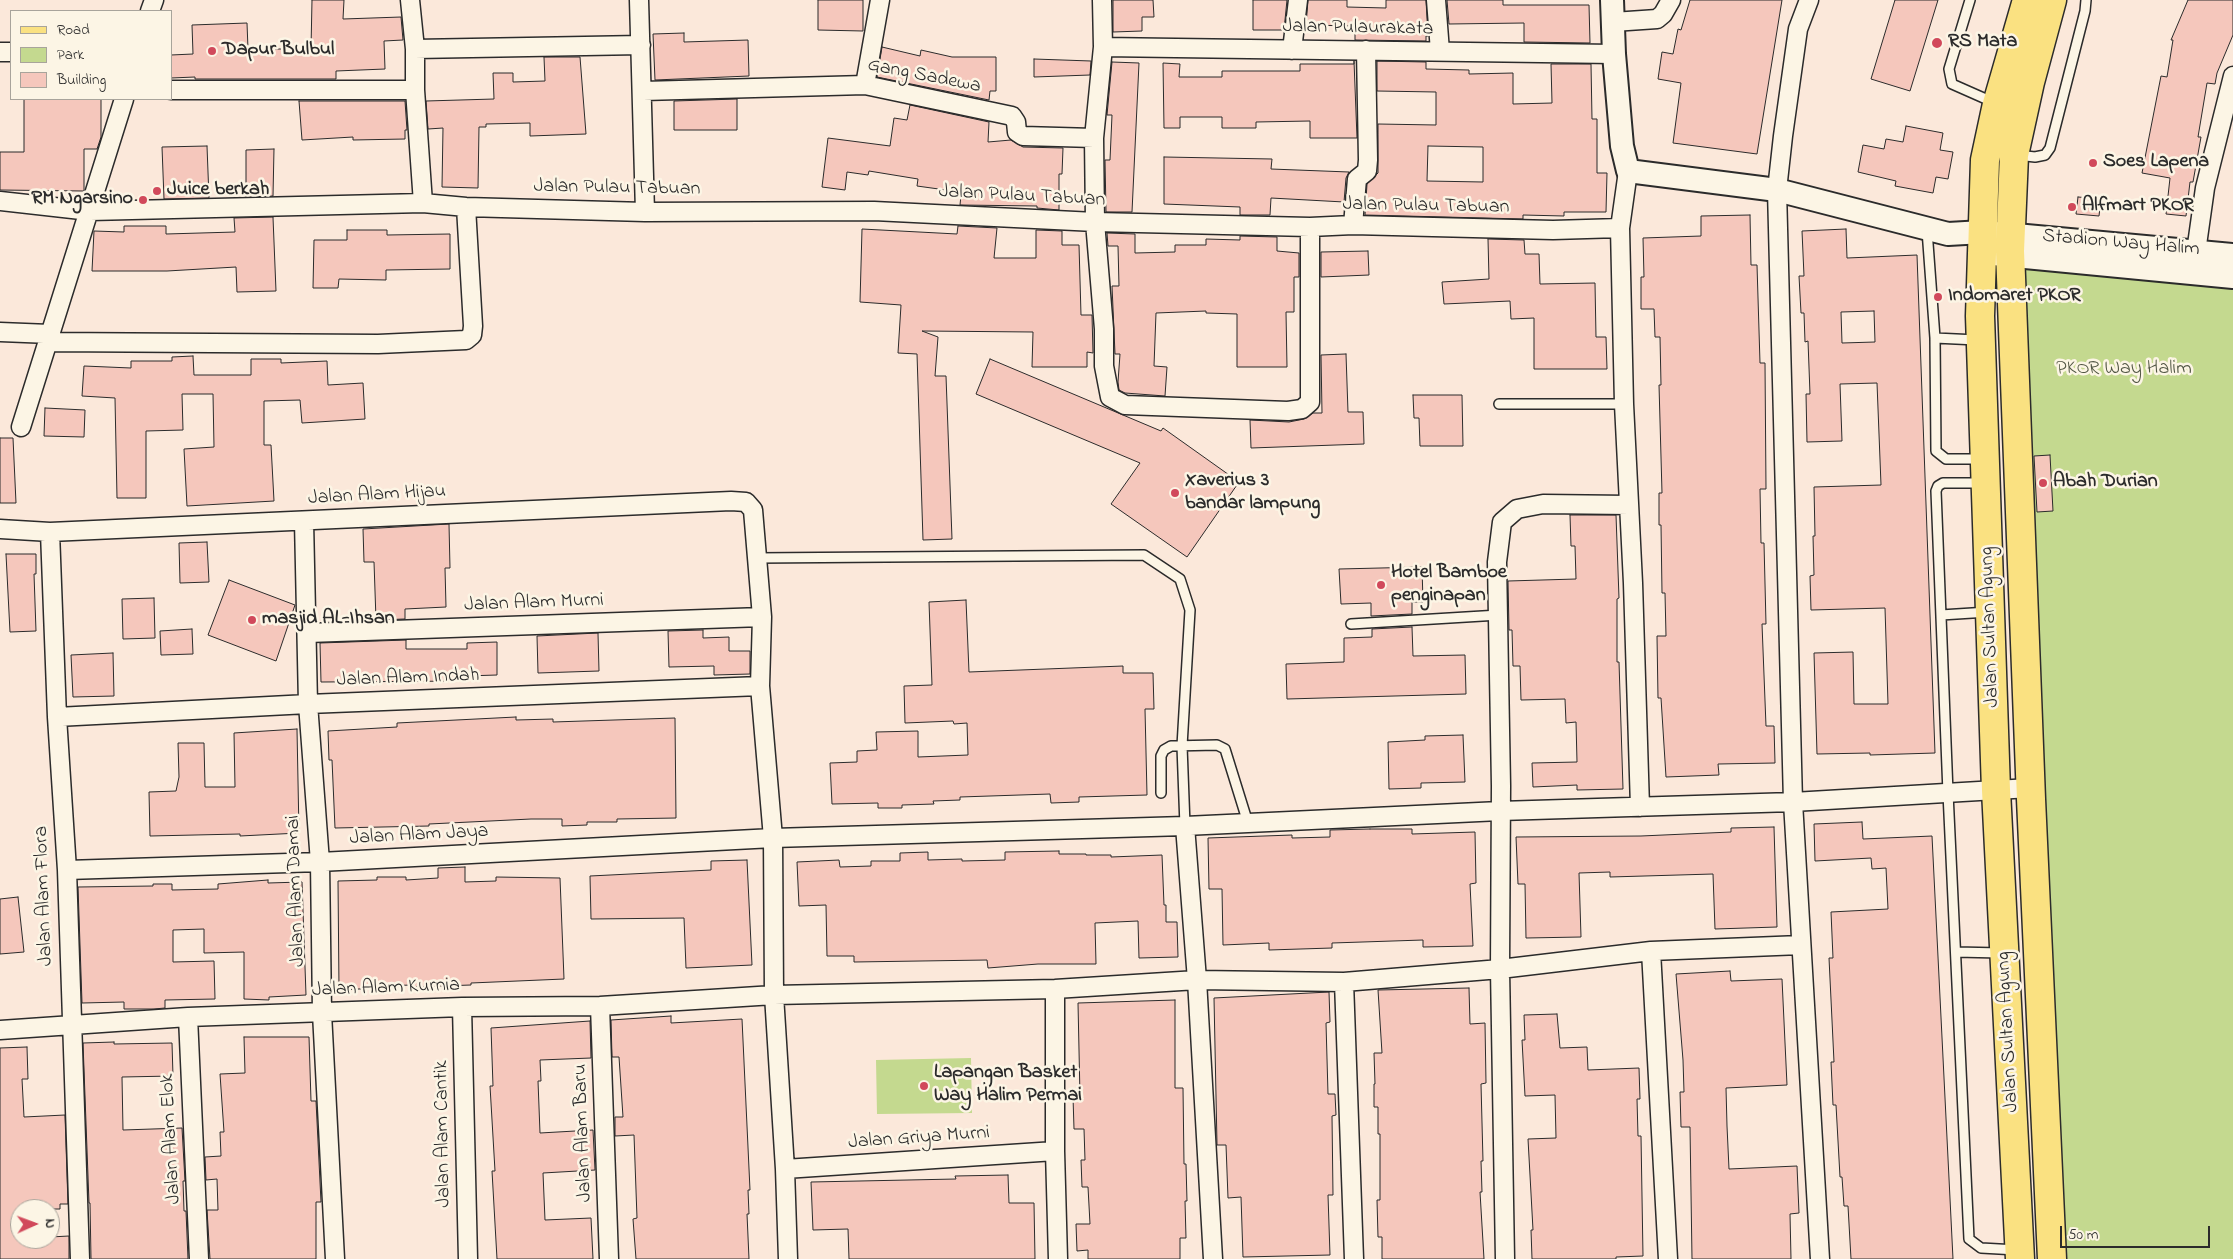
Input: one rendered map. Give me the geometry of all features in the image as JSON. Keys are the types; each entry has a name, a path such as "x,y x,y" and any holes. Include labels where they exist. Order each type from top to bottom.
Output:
{"main road":[{"name":"Jalan Sultan Agung","path":"2020,1255 1996,790 1980,316 1985,160 1997,104 2031,0"},
{"name":"Jalan Sultan Agung","path":"2031,0 2030,82 2014,155 2010,245 2030,788 2052,1259"}],"street":[{"path":"410,0 415,49 415,90 423,203"},
{"path":"639,0 645,212"},
{"path":"865,85 880,0"},
{"path":"1102,0 1103,47 1094,138 1095,222 1104,329 1104,366 1110,397 1125,405 1288,411 1302,409 1310,402 1312,373 1310,228"},
{"path":"1292,50 1298,0"},
{"path":"1436,0 1440,51"},
{"path":"1612,0 1614,54 1622,146 1628,171 1620,228 1624,404 1640,807"},
{"path":"1613,22 1657,19 1664,14 1671,0"},
{"path":"1809,0 1798,29 1782,136 1777,190 1793,802 1820,1259"},
{"path":"415,49 641,45"},
{"name":"Jalan Pulaurakata","path":"1103,47 1614,54"},
{"path":"1353,225 1358,179 1367,171 1368,160 1366,50"},
{"path":"2196,252 2205,188 2233,76"},
{"name":"Gang Sadewa","path":"642,91 865,85 1012,116 1016,122 1017,132 1023,136 1094,138"},
{"path":"172,90 415,90"},
{"path":"21,427 124,100"},
{"path":"1628,171 1688,177 1777,190 1982,243 2010,245"},
{"name":"Jalan Pulau Tabuan","path":"0,201 90,211 423,203 466,207 645,212 874,210 1095,222 1310,228 1353,225 1552,230 1620,228"},
{"path":"0,332 49,338 378,344 466,340 472,335 473,326 466,207"},
{"name":"Stadion Way Halim","path":"2010,245 2233,255"},
{"name":"Stadion Way Halim","path":"2010,245 2233,277"},
{"name":"Jalan Alam Hijau","path":"0,529 50,532 731,501 746,502 753,510 757,558"},
{"path":"1506,1259 1500,969 1499,615 1497,562 1502,522 1517,508 1542,504 1629,505"},
{"name":"Jalan Alam Damai","path":"304,521 308,633 308,704 320,862 322,1013 335,1259"},
{"name":"Jalan Alam Flora","path":"50,532 67,870 80,1259"},
{"path":"757,558 762,617 760,686 773,838 774,996 785,1169 788,1259"},
{"name":"Jalan Alam Murni","path":"308,633 762,617"},
{"name":"Jalan Alam Indah","path":"58,717 308,704 760,686"},
{"name":"Jalan Alam Jaya","path":"67,870 320,862 773,838 1185,826 1500,811 1793,802 2030,788"},
{"path":"1185,826 1198,980 1213,1259"},
{"name":"Jalan Alam Kurnia","path":"0,1030 188,1017 462,1007 600,1006 774,996 1055,989 1198,980 1344,982 1500,969 1652,951 1800,945"},
{"path":"1652,951 1668,1259"},
{"path":"1344,982 1354,1259"},
{"path":"1055,989 1055,1151 1058,1259"},
{"name":"Jalan Alam Baru","path":"600,1006 609,1259"},
{"name":"Jalan Alam Cantik","path":"462,1007 468,1259"},
{"name":"Jalan Alam Elok","path":"188,1017 199,1259"},
{"name":"Jalan Griya Murni","path":"785,1169 1055,1151"}],"lane":[{"path":"1970,0 1949,69 1952,84 1997,104"},
{"path":"2014,155 2036,157 2045,155 2050,148 2085,11 2086,0"},
{"path":"1927,230 1935,338 1936,451 1946,459 1986,471"},
{"path":"1935,338 1982,340"},
{"path":"1499,404 1624,404"},
{"path":"1986,471 1943,483 1938,486 1936,491 1948,793 1969,1239 1981,1248 2020,1255"},
{"path":"757,558 1144,555 1180,579 1190,610 1182,746 1185,826"},
{"path":"1941,615 1990,611"},
{"path":"1350,624 1499,615"},
{"path":"1162,793 1160,756 1164,750 1171,746 1217,745 1225,749 1248,823"},
{"path":"1956,952 2005,953"}],"green space":[{"name":"PKOR Way Halim","path":"2009,247 2233,270 2233,1259 2056,1259"},
{"name":"Lapangan Basket Way Halim Permai","path":"971,1058 972,1113 877,1114 876,1060"}],"building":[{"path":"312,0 344,0 343,19 401,17 403,40 384,41 385,69 336,71 336,79 172,78 172,55 193,54 192,25 247,23 248,49 311,49"},
{"path":"818,0 863,0 863,31 818,30"},
{"path":"1113,0 1153,0 1154,17 1142,17 1142,31 1113,32"},
{"path":"1253,0 1287,0 1284,30 1253,30"},
{"path":"1308,0 1347,0 1347,7 1386,8 1386,0 1426,0 1428,36 1426,36 1426,41 1355,40 1355,26 1306,25"},
{"path":"1447,0 1503,0 1503,5 1589,5 1590,43 1524,42 1524,23 1449,24"},
{"path":"1690,0 1782,0 1757,154 1673,143 1681,83 1658,79 1662,52 1673,54 1678,29 1681,30"},
{"path":"1895,0 1938,0 1910,91 1871,79"},
{"path":"2188,0 2233,0 2233,35 2217,73 2215,84 2207,83 2198,137 2201,137 2193,182 2190,182 2186,216 2166,214 2170,178 2142,173 2161,76 2167,77 2173,40 2171,40"},
{"path":"684,33 684,42 748,40 749,76 655,80 653,34"},
{"path":"882,47 920,56 921,50 952,57 996,57 996,91 990,91 989,100 877,77"},
{"path":"544,57 580,57 586,134 530,136 530,123 486,124 486,127 479,127 478,188 442,187 443,128 428,129 426,101 494,99 493,73 513,73 513,82 545,81"},
{"path":"1034,59 1091,61 1090,75 1034,77"},
{"path":"1354,61 1357,138 1310,138 1310,121 1256,122 1256,128 1222,128 1222,117 1180,117 1180,128 1164,128 1163,63 1180,64 1179,77 1222,77 1222,71 1300,71 1300,64 1354,64"},
{"path":"1377,61 1426,62 1426,69 1469,70 1469,74 1513,73 1513,104 1552,103 1551,64 1591,64 1592,119 1597,119 1597,173 1607,173 1606,212 1564,212 1564,216 1523,215 1523,219 1365,215 1367,184 1378,173 1378,124 1436,125 1436,92 1377,91","holes":["1428,146 1483,147 1483,182 1427,181"]},
{"path":"1112,62 1139,63 1132,212 1106,212 1105,160 1110,160 1112,115 1107,115"},
{"path":"737,99 737,130 674,130 674,101"},
{"path":"24,100 101,100 101,137 97,149 84,149 84,191 0,190 0,152 24,152"},
{"path":"299,101 405,101 407,130 405,130 405,139 353,140 353,137 302,140"},
{"path":"910,105 989,122 988,142 1011,140 1023,147 1063,148 1062,174 1059,174 1059,210 1037,208 1037,206 960,205 961,195 946,193 946,190 917,186 918,179 869,171 868,175 847,172 845,190 822,187 828,138 890,146 894,118 907,120"},
{"path":"1906,126 1943,133 1940,150 1953,152 1948,179 1936,177 1933,193 1895,186 1896,181 1858,172 1863,145 1884,149 1886,139 1903,142"},
{"path":"207,146 209,198 164,199 162,147"},
{"path":"274,149 273,196 246,197 246,150"},
{"path":"1164,157 1272,159 1271,169 1349,172 1346,178 1344,202 1271,198 1270,215 1240,215 1240,207 1164,204"},
{"path":"2078,197 2101,199 2099,216 2076,214"},
{"path":"1750,215 1751,265 1757,265 1760,363 1765,363 1766,489 1760,489 1761,543 1764,543 1766,624 1762,624 1766,726 1774,726 1775,763 1718,764 1719,775 1666,777 1661,698 1658,698 1657,636 1666,636 1665,593 1662,593 1661,525 1659,525 1659,493 1662,493 1659,385 1661,385 1660,337 1655,337 1654,309 1641,309 1641,277 1644,277 1643,238 1701,236 1701,216"},
{"path":"273,217 276,291 237,292 236,267 167,271 92,271 94,231 124,232 124,226 166,226 166,234 235,232 234,218"},
{"path":"958,226 997,228 994,258 1036,258 1036,230 1062,231 1062,245 1079,245 1081,315 1092,315 1093,353 1087,352 1087,367 1032,367 1033,332 922,331 938,337 935,376 946,376 952,539 923,540 917,354 898,353 901,305 860,302 862,229 957,234"},
{"path":"1846,229 1847,258 1917,255 1935,753 1817,754 1814,653 1853,652 1854,704 1888,704 1885,608 1811,610 1810,576 1814,575 1813,536 1815,536 1814,487 1881,485 1877,383 1840,384 1842,441 1807,442 1806,394 1810,394 1808,341 1805,342 1804,313 1801,313 1799,276 1804,276 1802,231","holes":["1874,311 1875,342 1842,343 1841,312"]},
{"path":"347,230 387,230 387,235 450,234 450,269 386,270 386,280 339,279 338,288 313,288 314,240 347,240"},
{"path":"1107,233 1135,234 1135,253 1175,252 1175,245 1206,245 1206,239 1240,240 1240,236 1277,237 1277,251 1299,253 1299,277 1294,277 1294,312 1286,312 1287,367 1237,367 1237,314 1206,313 1206,311 1156,313 1154,366 1167,367 1165,396 1125,393 1119,390 1120,354 1115,354 1112,286 1119,286 1118,246 1108,246"},
{"path":"1488,239 1524,240 1525,254 1539,254 1540,284 1595,283 1596,337 1606,337 1607,369 1534,369 1534,318 1511,319 1510,301 1444,304 1442,282 1489,279"},
{"path":"1368,251 1369,275 1321,277 1321,252"},
{"path":"1346,354 1348,412 1363,412 1364,444 1251,448 1250,420 1289,422 1304,419 1313,413 1322,413 1321,355"},
{"path":"193,356 194,375 251,375 251,359 281,359 281,363 327,361 328,385 363,383 365,419 302,423 300,400 264,401 264,445 271,445 274,501 187,506 184,449 214,447 213,394 182,394 183,430 146,431 146,498 117,498 115,398 82,396 84,366 131,368 131,361 172,361 172,357"},
{"path":"990,359 1161,431 1163,428 1239,482 1187,557 1111,504 1140,463 976,394"},
{"path":"1413,395 1462,395 1463,446 1420,446 1419,418 1414,418"},
{"path":"45,408 85,410 84,437 44,436"},
{"path":"0,438 13,438 16,503 0,503"},
{"name":"Abah Durian","path":"2050,455 2053,511 2037,512 2034,456"},
{"path":"1570,515 1616,515 1619,598 1617,599 1617,662 1619,662 1623,789 1577,790 1577,785 1533,787 1532,763 1577,762 1576,722 1566,723 1565,699 1521,700 1520,666 1513,666 1512,630 1509,630 1508,581 1576,579 1575,546 1571,546"},
{"path":"449,524 450,568 445,568 446,607 405,609 405,619 376,620 374,562 364,562 363,529"},
{"path":"207,542 209,582 180,583 179,543"},
{"path":"6,554 36,554 36,574 34,574 36,631 10,632"},
{"name":"Hotel Bamboe penginapan","path":"1422,567 1423,602 1412,602 1412,614 1371,616 1371,603 1341,604 1339,569"},
{"name":"masjid AL-Ihsan","path":"229,580 295,605 276,661 208,635"},
{"path":"154,598 155,638 123,639 122,599"},
{"path":"966,600 969,672 1123,666 1123,673 1153,673 1154,709 1145,709 1147,795 1079,797 1079,802 1051,803 1050,794 960,797 960,800 933,801 934,804 902,805 902,808 878,808 878,803 832,804 830,763 857,762 857,751 877,750 876,732 918,731 918,757 968,755 967,723 954,724 953,721 905,723 904,686 932,685 929,602"},
{"path":"1412,627 1413,656 1465,655 1466,694 1287,699 1286,664 1344,662 1344,638 1372,637 1372,629"},
{"path":"192,629 193,654 161,655 160,631"},
{"path":"703,630 703,638 729,637 729,651 750,651 750,674 714,675 714,666 669,667 668,631"},
{"path":"598,633 599,671 538,673 537,636"},
{"path":"406,640 406,649 467,649 467,643 497,642 497,675 465,676 466,681 321,682 320,643"},
{"path":"113,653 114,696 73,697 71,655"},
{"path":"516,717 516,720 553,719 553,722 675,718 676,818 617,819 617,822 587,822 587,825 562,826 562,819 531,819 429,824 429,826 335,828 332,760 329,760 328,731 397,727 397,723"},
{"path":"297,729 299,833 240,836 240,834 150,836 149,792 176,791 179,777 178,743 204,743 205,787 235,787 234,733"},
{"path":"1463,735 1465,782 1421,783 1421,788 1389,789 1388,742 1425,740 1425,736"},
{"path":"1862,822 1863,839 1932,836 1953,1259 1851,1259 1848,1206 1844,1206 1842,1177 1840,1177 1836,1105 1833,1105 1831,1062 1834,1062 1829,958 1833,958 1831,912 1888,909 1886,868 1872,869 1871,858 1815,861 1814,824"},
{"path":"1774,827 1777,927 1715,929 1713,874 1610,877 1610,872 1579,873 1581,937 1526,938 1525,884 1518,884 1516,837 1641,836 1731,832 1731,828"},
{"path":"1412,829 1412,834 1475,832 1476,883 1470,884 1473,946 1423,947 1423,940 1332,943 1332,948 1269,950 1269,943 1223,945 1222,889 1209,889 1208,838 1292,835 1292,838 1330,837 1330,830"},
{"path":"1059,851 1059,854 1111,855 1111,857 1162,855 1166,922 1177,922 1178,957 1139,958 1138,921 1095,923 1096,964 1038,964 988,968 987,960 854,962 854,956 827,956 826,905 799,906 797,862 839,860 840,867 871,866 871,861 900,861 900,853 928,852 928,860 962,859 962,861 1005,860 1005,852"},
{"path":"747,860 752,965 686,968 684,918 591,919 590,876 711,870 711,861"},
{"path":"465,867 465,882 496,881 496,877 560,878 564,979 471,983 471,985 379,986 379,988 339,990 338,881 377,880 377,877 406,877 406,880 438,878 438,868"},
{"path":"268,880 268,883 302,882 306,995 269,997 269,1000 244,999 244,952 204,953 204,929 173,930 173,962 214,961 215,999 165,1000 165,1008 154,1009 124,1009 124,1002 82,1003 78,887 172,884 172,890 218,889 218,884"},
{"path":"18,897 24,952 0,954 0,899"},
{"path":"1730,971 1731,981 1782,979 1787,1085 1726,1088 1727,1126 1729,1169 1797,1166 1799,1213 1790,1214 1791,1259 1692,1259 1690,1127 1681,1127 1680,1092 1684,1092 1683,1060 1676,974"},
{"path":"1469,988 1470,1024 1485,1023 1486,1083 1481,1084 1483,1161 1481,1161 1482,1192 1480,1192 1484,1259 1382,1259 1382,1237 1378,1237 1377,1200 1380,1200 1380,1134 1378,1134 1378,1107 1374,1107 1374,1053 1382,1053 1378,990"},
{"path":"1329,992 1330,1022 1326,1023 1328,1094 1335,1094 1336,1115 1332,1116 1333,1195 1328,1195 1330,1255 1243,1257 1241,1197 1228,1198 1226,1145 1217,1145 1214,998"},
{"path":"1175,1000 1175,1088 1183,1088 1184,1164 1186,1164 1187,1201 1185,1201 1186,1238 1180,1238 1180,1259 1088,1259 1088,1250 1077,1251 1076,1224 1090,1224 1088,1187 1082,1187 1081,1160 1085,1160 1084,1129 1074,1129 1073,1097 1080,1097 1078,1003"},
{"path":"1557,1014 1560,1048 1587,1047 1588,1070 1639,1068 1640,1099 1637,1099 1638,1136 1641,1136 1643,1256 1616,1257 1616,1259 1532,1259 1531,1230 1533,1230 1528,1139 1556,1138 1555,1095 1525,1096 1522,1040 1525,1040 1524,1015"},
{"path":"671,1016 671,1023 742,1019 750,1190 748,1190 749,1214 747,1214 749,1259 636,1259 633,1219 637,1218 634,1135 615,1136 615,1117 623,1117 619,1057 612,1057 611,1020"},
{"path":"590,1021 591,1058 540,1060 541,1081 538,1081 540,1133 593,1130 595,1170 543,1173 545,1220 591,1218 593,1259 497,1259 492,1171 495,1171 490,1086 493,1086 491,1028"},
{"path":"244,1037 309,1037 311,1101 316,1101 321,1202 316,1202 316,1259 210,1259 207,1210 218,1210 217,1179 206,1180 205,1157 221,1156 220,1132 224,1132 220,1074 245,1073"},
{"path":"114,1042 114,1044 172,1043 173,1076 122,1077 123,1130 182,1128 185,1181 183,1181 184,1211 186,1211 188,1259 91,1259 83,1043"},
{"path":"27,1047 28,1079 22,1079 24,1117 65,1115 68,1204 60,1204 60,1199 10,1199 10,1249 60,1249 60,1236 69,1236 69,1259 0,1259 0,1048"},
{"path":"1008,1175 1009,1203 1034,1203 1035,1259 849,1259 848,1229 813,1230 811,1182 956,1179 955,1176"}],"place":[{"name":"RS Mata","path":"1937,43"},
{"name":"Dapur Bulbul","path":"212,51"},
{"name":"Soes Lapena","path":"2093,163"},
{"name":"Juice berkah","path":"157,191"},
{"name":"RM Ngarsino","path":"143,200"},
{"name":"Alfmart PKOR","path":"2072,207"},
{"name":"Indomaret PKOR","path":"1938,297"},
{"name":"Abah Durian","path":"2043,483"},
{"name":"Xaverius 3 bandar lampung","path":"1175,493"},
{"name":"Hotel Bamboe penginapan","path":"1381,585"},
{"name":"masjid AL-Ihsan","path":"252,620"},
{"name":"Lapangan Basket Way Halim Permai","path":"924,1086"}]}
